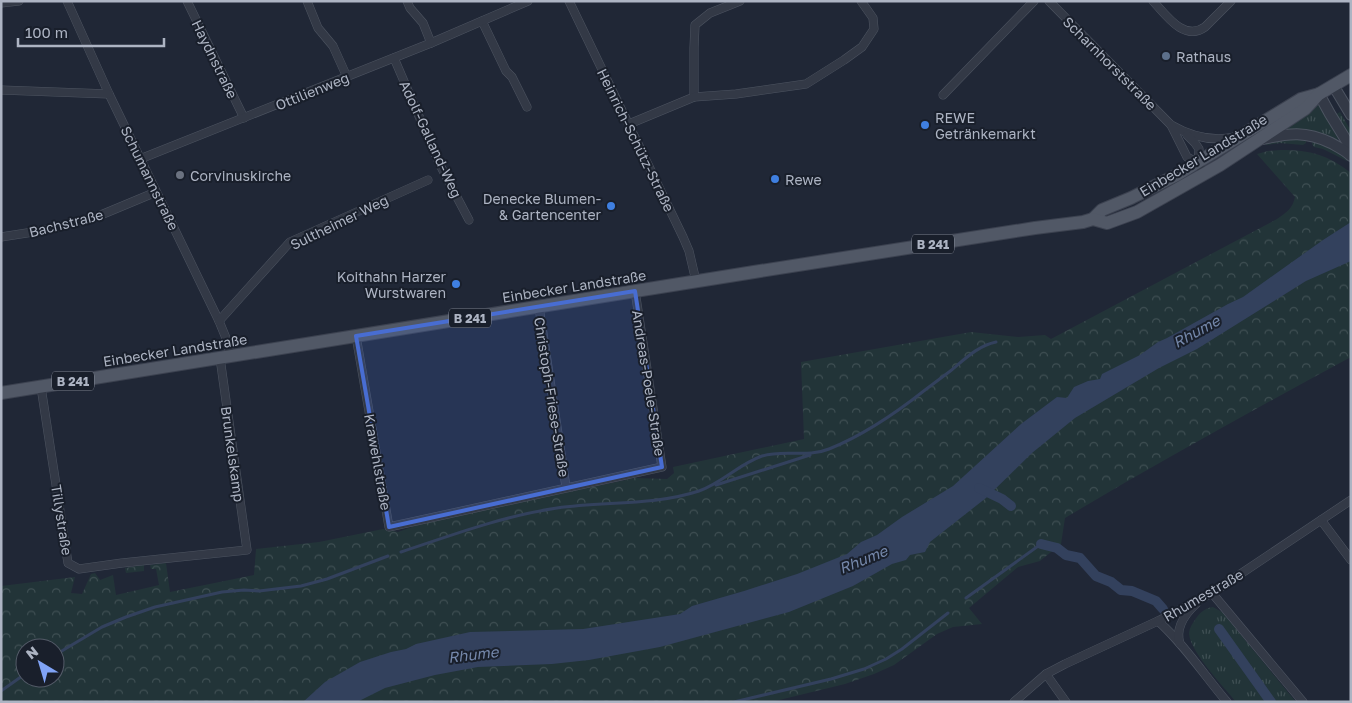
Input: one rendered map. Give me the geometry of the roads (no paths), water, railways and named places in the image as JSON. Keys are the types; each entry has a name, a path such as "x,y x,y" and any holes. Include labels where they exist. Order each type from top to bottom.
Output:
{"main road":[{"name":"Einbecker Landstraße","path":"1201,168 1242,136 1301,99 1319,94 1351,75"},
{"name":"Einbecker Landstraße","path":"1,393 696,281 1083,222 1093,219 1102,210 1177,175 1201,168 1257,141 1305,109 1319,94"}],"street":[{"path":"1,3 20,1"},
{"name":"Schumannstraße","path":"67,1 140,159 220,321 228,343 225,357"},
{"name":"Haydnstraße","path":"187,1 244,118"},
{"path":"307,1 318,28 333,46 347,77"},
{"path":"408,1 410,8 423,23 431,43"},
{"name":"Ottilienweg","path":"140,159 431,43 482,21 510,5 528,1"},
{"name":"Heinrich-Schütz-Straße","path":"569,1 683,237 689,251 696,281"},
{"path":"694,96 695,26 710,13 740,1"},
{"path":"629,124 694,96 736,94 806,84 862,47 874,29 873,18 861,1"},
{"path":"943,95 1034,1"},
{"name":"Scharnhorststraße","path":"1049,1 1171,124 1194,136 1228,139 1242,136"},
{"path":"1153,1 1182,30 1194,32 1201,30 1231,1"},
{"path":"482,21 526,107"},
{"name":"Adolf-Galland-Weg","path":"394,58 440,165 469,220"},
{"path":"1334,85 1351,115"},
{"path":"1,90 109,94"},
{"path":"1319,94 1351,148"},
{"name":"Scharnhorststraße","path":"1171,124 1187,157 1201,168"},
{"name":"Scharnhorststraße","path":"1184,132 1199,149 1201,168"},
{"path":"1257,141 1294,134 1311,135 1346,151 1351,156"},
{"name":"Sultheimer Weg","path":"220,321 290,242 428,180"},
{"name":"Bachstraße","path":"1,237 46,230 96,217 156,192"},
{"name":"Andreas-Poele-Straße","path":"566,487 662,467 634,291"},
{"name":"Christoph-Friese-Straße","path":"539,307 566,487"},
{"name":"Krawehlstraße","path":"356,336 389,527 566,487"},
{"name":"Brunkelskamp","path":"225,357 247,550"},
{"name":"Tillystraße","path":"40,387 68,563 79,570 122,562 247,550"},
{"name":"Rhumestraße","path":"1014,702 1046,674 1212,593 1351,500"},
{"path":"1321,520 1351,560"},
{"path":"1212,593 1303,702"},
{"path":"1180,646 1178,634 1182,622 1200,600"},
{"path":"1158,621 1227,702"},
{"path":"1046,674 1066,702"}],"water":[{"name":"Rhume","path":"1351,222 1351,261 1306,281 1197,349 1159,368 1075,418 1032,453 986,498 930,542 925,552 910,555 906,560 892,564 853,586 789,612 660,647 589,660 552,664 478,667 435,675 385,688 357,702 303,702 325,682 360,662 406,649 416,644 470,632 583,629 680,614 692,606 797,574 847,554 861,542 877,535 902,517 953,486 1021,424 1057,397 1067,398 1074,387 1088,381 1100,379 1102,374 1140,355 1158,342 1243,297"}],"waterway":[{"path":"401,552 478,527 537,511 682,496 707,488 762,456 779,453 821,452 855,437 879,423 914,399 971,354 996,342"},
{"path":"716,485 810,455"},
{"path":"979,488 1002,499 1011,506"},
{"path":"966,598 1041,544"},
{"path":"1041,544 1057,548 1066,555 1080,558 1096,576 1111,582 1121,590 1132,591 1156,601 1163,609"},
{"path":"65,649 102,627 155,607 222,592 259,591 301,586 327,579 388,556"},
{"path":"734,702 831,679 864,669 902,649 948,613"},
{"path":"1219,629 1271,702"},
{"path":"1,691 15,681"}],"place":[{"name":"Rathaus","path":"1166,56"},
{"name":"REWE Getränkemarkt","path":"925,125"},
{"name":"Corvinuskirche","path":"180,175"},
{"name":"Rewe","path":"775,179"},
{"name":"Denecke Blumen- & Gartencenter","path":"611,206"},
{"name":"Koithahn Harzer Wurstwaren","path":"456,284"}]}
